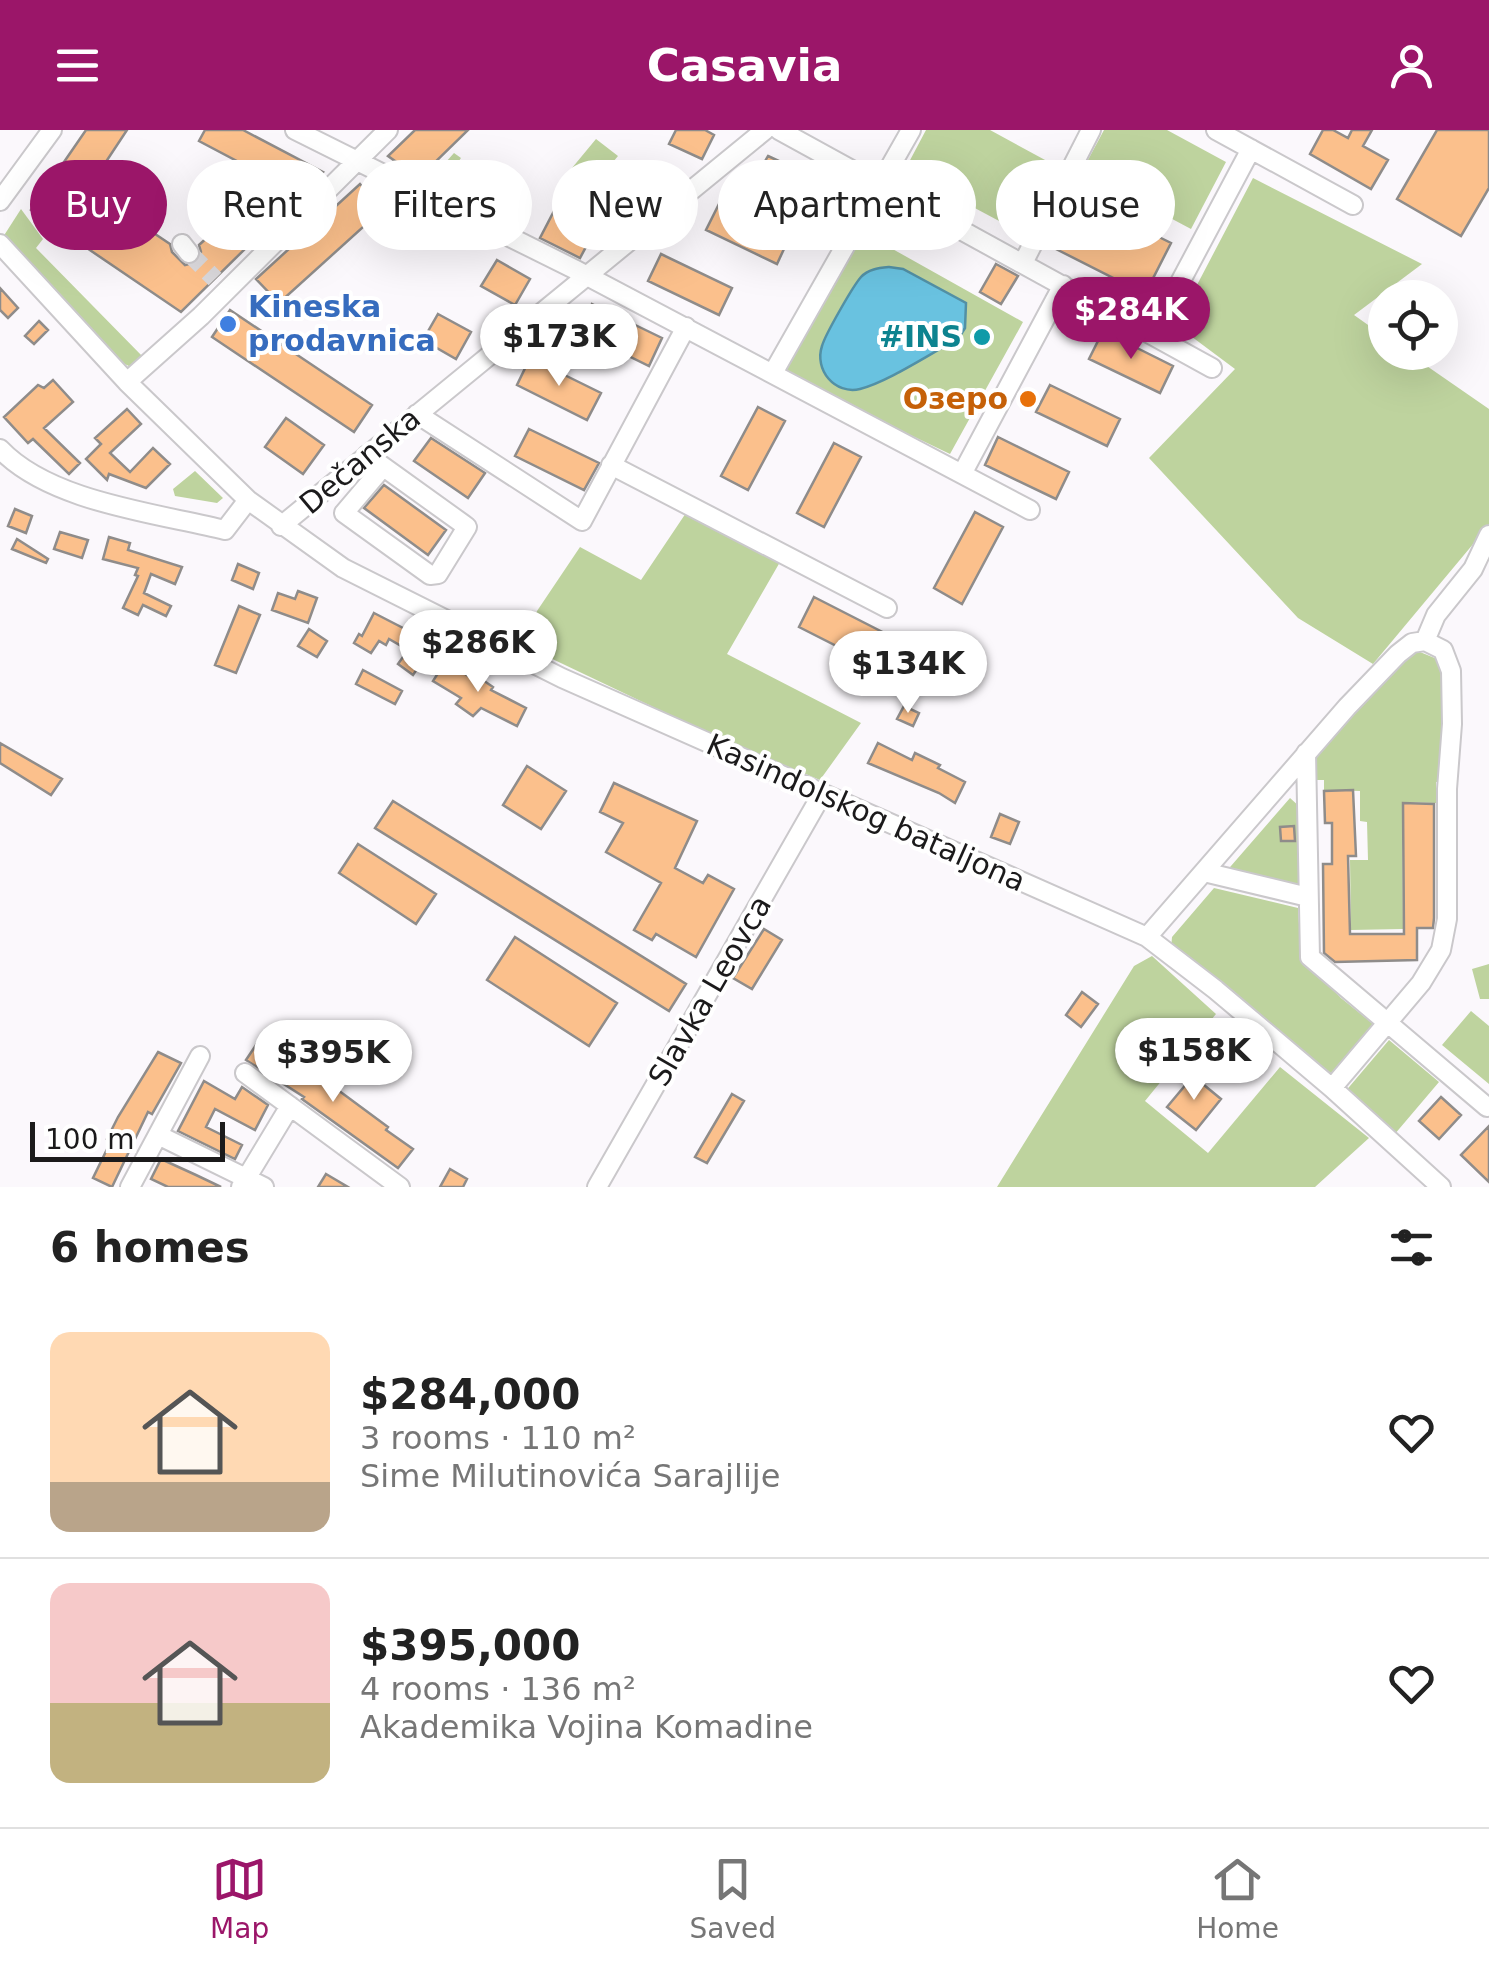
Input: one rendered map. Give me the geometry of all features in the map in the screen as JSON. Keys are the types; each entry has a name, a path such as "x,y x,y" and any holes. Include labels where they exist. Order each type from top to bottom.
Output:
{"street":[{"path":"0,201 52,130"},
{"path":"295,130 686,327 1030,510"},
{"path":"127,382 220,284 388,130"},
{"name":"Dečanska","path":"281,526 765,130"},
{"path":"779,130 833,160"},
{"path":"894,160 911,130"},
{"path":"1022,264 1092,130"},
{"path":"1216,130 1353,205"},
{"path":"1152,334 1251,149"},
{"path":"976,239 1212,368"},
{"path":"773,373 843,250"},
{"name":"Kasindolskog bataljona","path":"4,257 248,500 344,568 562,678 1147,937 1332,1088 1441,1187"},
{"path":"962,474 1062,285"},
{"path":"417,414 582,521 686,327"},
{"path":"0,449 24,471 59,488 226,530 248,500"},
{"path":"367,455 466,527 438,574 422,570 344,513 383,467"},
{"path":"612,466 887,608"},
{"path":"1147,937 1398,654 1424,640 1436,615 1472,569 1489,535"},
{"path":"1332,1088 1421,983 1441,950 1445,935 1451,671 1443,650 1424,640"},
{"path":"1306,754 1310,957 1487,1107"},
{"name":"Slavka Leovca","path":"597,1187 822,794"},
{"path":"1204,872 1308,896"},
{"path":"130,1187 200,1056"},
{"path":"245,1074 400,1187"},
{"path":"244,1182 290,1106"},
{"path":"158,1135 244,1182 264,1187"}],"green space":[{"path":"926,130 990,130 1045,160 996,160 996,219 976,209 976,160 910,160"},
{"path":"1104,130 1167,130 1226,162 1191,229 1175,220 1175,160 1088,160"},
{"path":"596,139 618,156 615,160 579,160"},
{"path":"1253,178 1422,264 1401,280 1368,280 1368,304 1354,315 1368,325 1368,370 1433,370 1489,409 1489,525 1373,664 1298,618 1149,458 1235,369 1176,325"},
{"path":"21,209 30,221 30,250 38,250 145,359 131,367 116,360 3,237"},
{"path":"854,250 894,250 1023,322 950,454 779,372"},
{"path":"195,471 223,498 217,503 175,496 173,489"},
{"path":"692,504 780,562 727,654 861,723 820,780 714,736 523,645 537,611 580,547 641,580"},
{"path":"1420,652 1437,659 1445,689 1448,720 1443,782 1436,782 1436,803 1402,802 1403,929 1351,930 1350,860 1368,860 1367,822 1360,821 1360,791 1324,790 1324,780 1312,780 1311,757 1406,656"},
{"path":"1290,798 1300,807 1300,891 1224,874"},
{"path":"1214,888 1298,908 1301,956 1341,998 1377,1027 1333,1078 1171,949 1172,937"},
{"path":"1152,956 1216,1014 1145,1101 1208,1153 1280,1067 1369,1138 1315,1187 997,1187 1134,966"},
{"path":"1489,964 1489,999 1480,999 1472,969"},
{"path":"1471,1011 1489,1026 1489,1084 1442,1045"},
{"path":"1389,1040 1439,1082 1394,1135 1344,1093"}],"water":[{"path":"889,267 903,269 966,303 965,328 958,339 883,380 860,389 842,388 829,379 821,364 824,340 861,277"}],"building":[{"path":"86,130 127,130 107,160 65,160"},
{"path":"205,130 243,130 300,160 235,160 199,141"},
{"path":"415,130 468,130 437,160 394,160 388,156"},
{"path":"676,130 705,130 714,135 702,159 669,144"},
{"path":"1323,130 1333,130 1348,138 1352,130 1372,130 1363,146 1388,160 1371,189 1310,154"},
{"path":"1437,130 1489,130 1489,188 1461,236 1397,199"},
{"path":"357,187 357,232 279,303 256,279 288,250 337,250 337,205"},
{"path":"718,206 718,236 706,230"},
{"path":"552,215 552,244 540,238"},
{"path":"167,242 185,265 197,262 200,250 244,250 181,312 90,250 167,250"},
{"path":"564,250 584,250 580,258"},
{"path":"748,250 784,250 777,264"},
{"path":"1058,250 1167,250 1145,294"},
{"path":"661,254 732,288 719,315 648,281"},
{"path":"497,260 530,279 515,305 481,286"},
{"path":"996,264 1018,276 1001,304 980,292"},
{"path":"0,288 18,308 8,318 0,310"},
{"path":"592,304 662,338 649,366 578,331"},
{"path":"230,310 372,405 354,432 212,337"},
{"path":"438,314 471,332 456,359 423,340"},
{"path":"39,321 48,330 34,344 25,336"},
{"path":"1103,331 1173,366 1160,393 1089,359"},
{"path":"530,358 601,393 587,420 517,385"},
{"path":"53,380 73,402 44,428 80,463 69,474 33,439 28,443 4,417 38,385 44,388"},
{"path":"1050,385 1120,419 1107,446 1036,412"},
{"path":"758,407 785,421 748,490 721,476"},
{"path":"127,409 141,424 110,453 130,472 153,448 170,464 146,488 109,474 107,480 86,459 101,444 95,438"},
{"path":"286,418 324,445 303,474 265,447"},
{"path":"529,429 599,463 584,490 515,456"},
{"path":"998,437 1069,472 1056,499 985,465"},
{"path":"431,438 485,473 468,498 414,461"},
{"path":"834,443 861,457 824,527 797,513"},
{"path":"384,485 446,530 428,555 364,508"},
{"path":"15,509 32,516 26,533 8,526"},
{"path":"975,512 1003,527 962,604 934,588"},
{"path":"60,532 88,540 82,558 54,549"},
{"path":"109,537 130,543 128,550 182,567 175,584 151,574 144,593 171,606 166,616 143,605 138,615 123,608 138,568 103,559"},
{"path":"17,539 48,559 46,563 12,549"},
{"path":"238,564 259,573 253,589 232,580"},
{"path":"298,591 317,598 308,623 272,610 278,593 295,599"},
{"path":"814,597 900,641 884,670 799,627"},
{"path":"239,606 260,615 236,673 215,665"},
{"path":"374,613 434,644 413,675 398,664 408,650 389,639 386,645 379,641 371,653 354,643"},
{"path":"309,629 327,641 317,657 298,646"},
{"path":"445,662 475,680 477,676 493,687 491,690 526,708 517,726 481,708 473,716 456,704 461,698 433,681"},
{"path":"363,670 402,691 395,704 356,684"},
{"path":"904,706 919,713 913,726 897,719"},
{"path":"0,743 62,779 51,795 0,763"},
{"path":"878,743 912,760 915,753 965,782 955,803 868,763"},
{"path":"527,766 566,791 541,829 503,805"},
{"path":"614,783 697,821 675,868 703,883 708,875 734,889 696,957 656,934 652,940 634,930 661,883 606,852 623,823 600,812"},
{"path":"1353,790 1356,856 1348,856 1350,934 1404,934 1403,803 1434,804 1433,928 1417,928 1417,960 1335,962 1324,953 1323,864 1332,864 1332,823 1325,823 1324,791"},
{"path":"393,801 686,984 669,1011 375,828"},
{"path":"1000,814 1019,822 1010,844 991,837"},
{"path":"1294,826 1295,841 1281,841 1280,827"},
{"path":"358,844 436,894 416,924 339,873"},
{"path":"764,929 782,940 752,989 733,978"},
{"path":"515,937 617,1003 589,1046 487,980"},
{"path":"1082,992 1098,1004 1081,1027 1066,1015"},
{"path":"258,1042 316,1080 319,1076 413,1149 398,1168 304,1097 246,1060"},
{"path":"158,1052 181,1063 152,1114 148,1112 112,1187 93,1178 118,1117"},
{"path":"1193,1076 1221,1099 1196,1130 1167,1107"},
{"path":"204,1081 235,1099 242,1087 268,1105 255,1130 215,1109 206,1127 242,1145 235,1159 178,1131"},
{"path":"732,1094 744,1101 707,1163 695,1157"},
{"path":"1441,1097 1461,1115 1439,1139 1419,1121"},
{"path":"1489,1126 1489,1182 1461,1155"},
{"path":"161,1159 221,1187 168,1187 151,1179"},
{"path":"450,1169 467,1179 463,1187 440,1187"},
{"path":"326,1174 348,1187 318,1187"}],"tunnel":[{"path":"189,253 215,279"}],"place":[{"name":"Kineska prodavnica","path":"228,324"},
{"name":"#INS","path":"982,337"},
{"name":"Озеро","path":"1028,399"}]}
